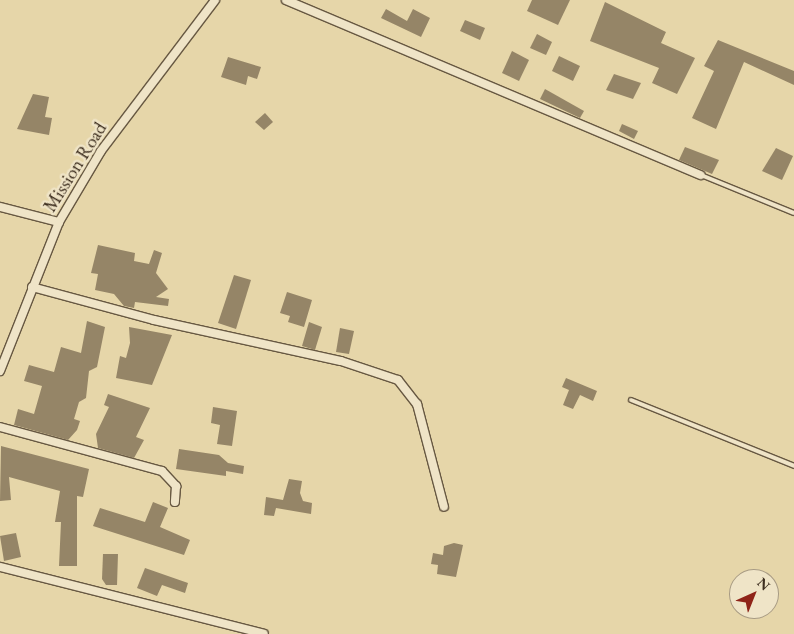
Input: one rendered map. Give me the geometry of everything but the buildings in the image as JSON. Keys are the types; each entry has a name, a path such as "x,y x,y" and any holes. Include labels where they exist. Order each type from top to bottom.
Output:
{"street":[{"name":"Mission Road","path":"0,371 32,286 59,222 101,151 215,0"},
{"path":"286,0 701,175"},
{"path":"0,207 59,222"},
{"path":"32,286 154,320 341,361 398,380 417,404 444,507"},
{"path":"0,427 162,471 176,486 175,502"},
{"path":"0,567 264,634"}],"lane":[{"path":"701,175 794,213"},
{"path":"632,400 794,466"}]}
